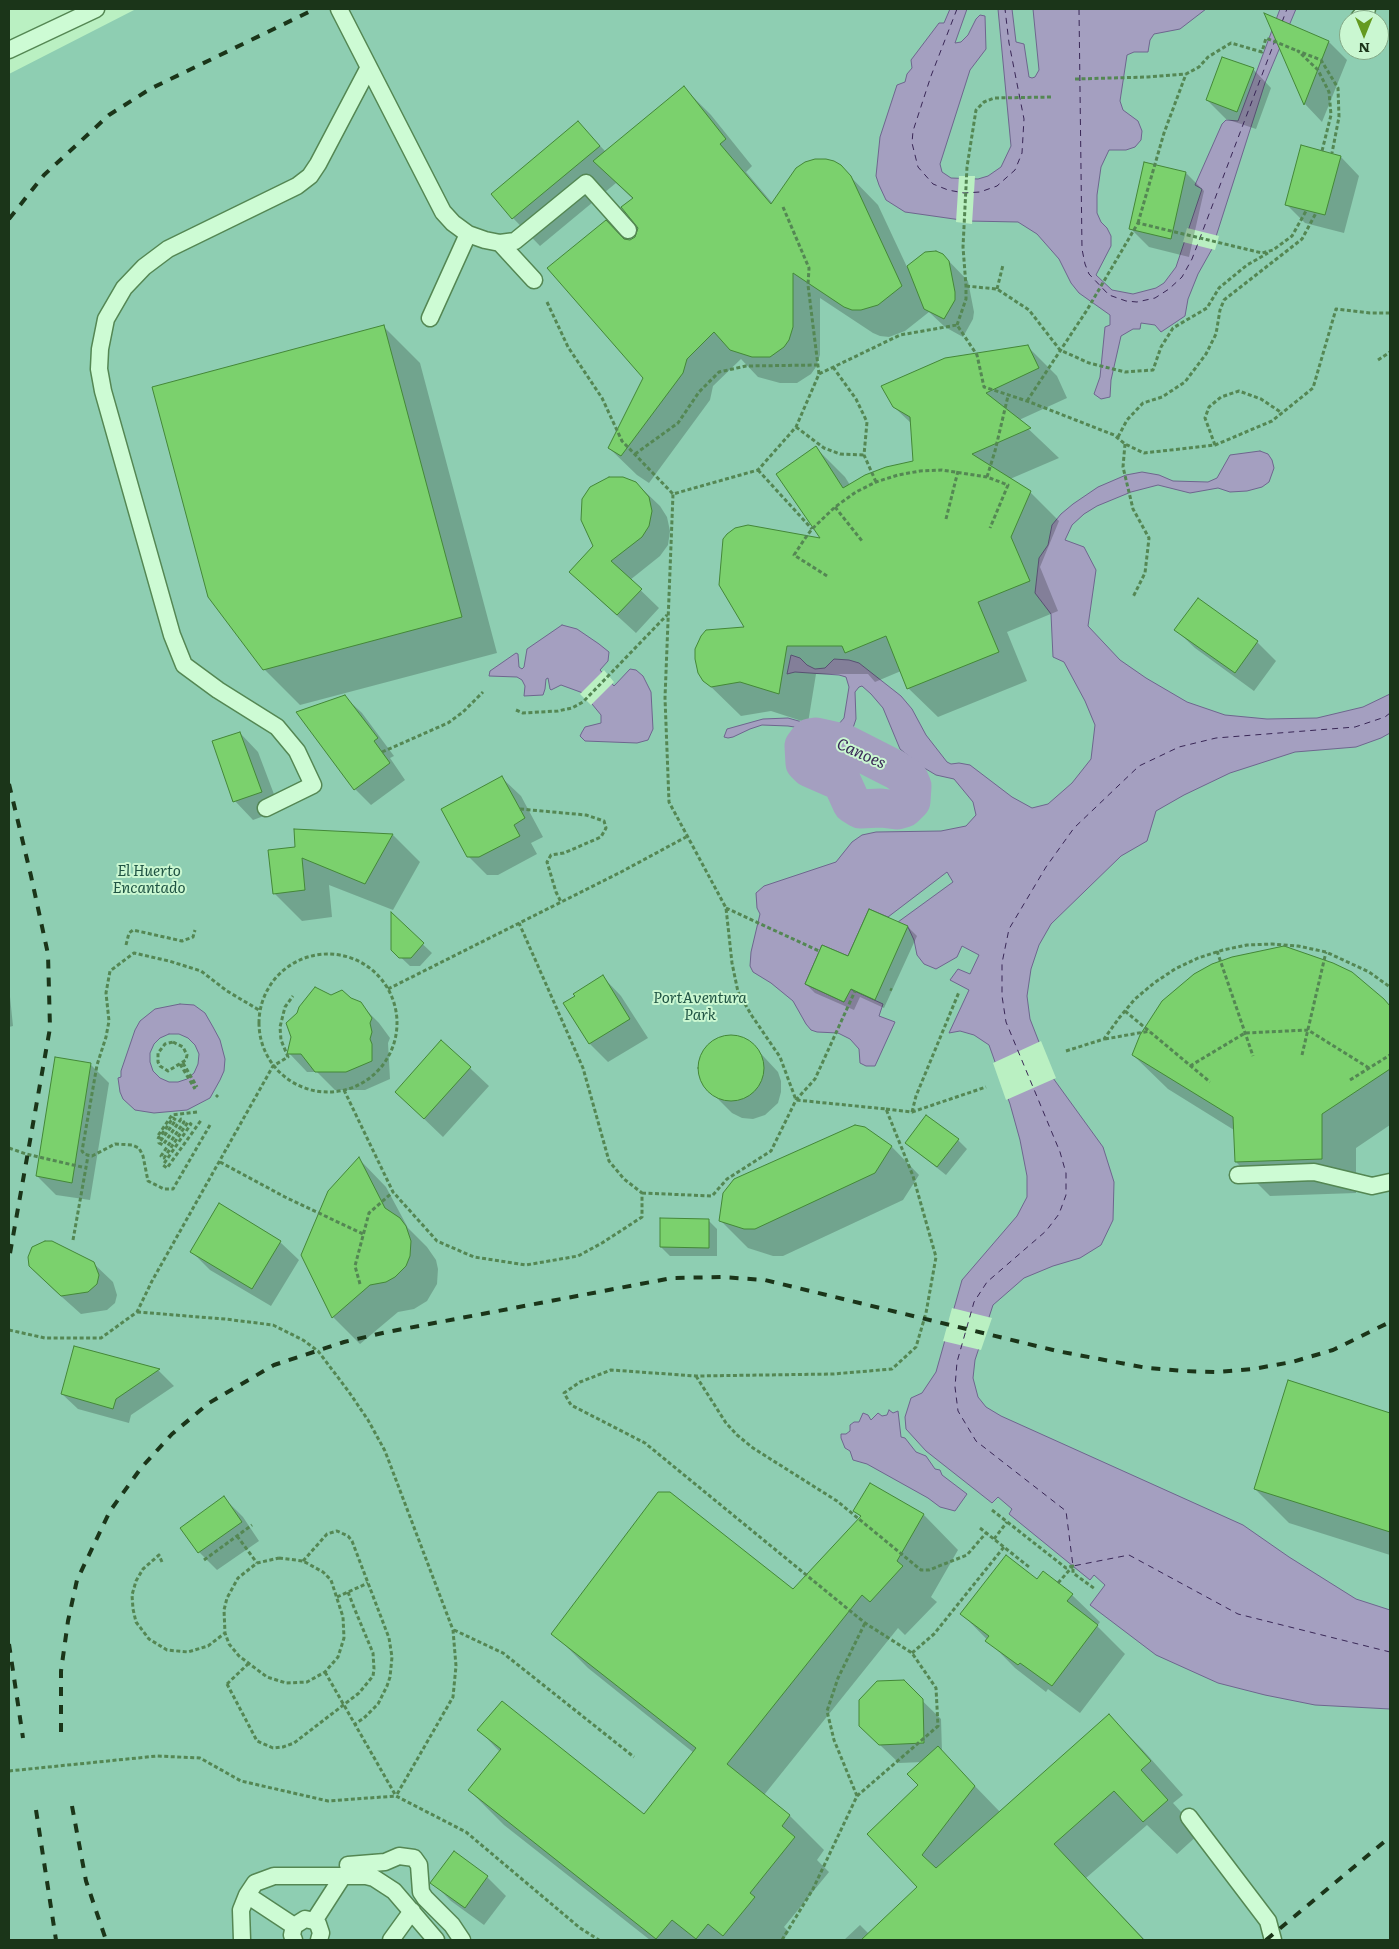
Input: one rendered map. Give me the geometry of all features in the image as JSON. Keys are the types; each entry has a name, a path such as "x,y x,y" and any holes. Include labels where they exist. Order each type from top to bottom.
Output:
{"lane":[{"path":"9,50 96,9"},
{"path":"339,9 368,69 443,212 453,223 468,234 500,243 515,240 586,183 628,230"},
{"path":"266,808 313,785 297,751 277,727 199,677 184,665 172,635 103,391 99,369 100,349 106,319 124,288 144,267 168,249 297,186 310,176 368,69"},
{"path":"430,318 468,234"},
{"path":"500,243 534,280"},
{"path":"1238,1175 1314,1172 1372,1186 1390,1182"},
{"path":"1189,1817 1268,1921 1273,1940"},
{"path":"242,1940 241,1910 260,1875 267,1870 279,1867 368,1865 385,1862 399,1856 414,1858 419,1866 421,1892 452,1925 462,1940"},
{"path":"251,1889 274,1876 366,1876 382,1881 394,1890 436,1940"},
{"path":"314,1921 342,1876"},
{"path":"251,1889 294,1933 305,1919 314,1921 320,1928 319,1940"},
{"path":"391,1940 412,1911"}],"path":[{"path":"1075,79 1186,74 1199,67 1208,57 1231,43 1262,52 1266,38 1322,60 1338,88 1340,116 1332,153"},
{"path":"1298,51 1318,70 1329,92 1331,115 1322,151"},
{"path":"1026,401 1087,310 1138,223 1164,133 1186,74"},
{"path":"957,325 966,299 963,247 967,167 976,110 984,102 994,98 1052,97"},
{"path":"674,494 758,470 796,428 820,374 808,284 809,268 784,207"},
{"path":"966,286 996,289 1029,310 1060,350 1089,363 1126,372 1153,370 1161,347 1173,328 1207,308 1219,288 1247,265 1292,236 1306,211"},
{"path":"1116,436 1127,420 1143,403 1162,397 1185,382 1206,354 1216,334 1220,310 1224,300 1302,239 1316,213"},
{"path":"1138,223 1262,253 1273,250"},
{"path":"996,289 1003,265"},
{"path":"546,302 568,347 602,398 622,441 674,494 667,615 665,698 669,802 686,837 726,908 732,963 738,992 780,1057 796,1100"},
{"path":"957,325 977,355 984,387 1116,436 1126,444 1144,453 1215,445 1272,421 1313,388 1336,309 1390,313"},
{"path":"820,374 900,335 957,325"},
{"path":"1378,360 1390,352"},
{"path":"635,454 678,423 699,392 719,372 746,366 819,364"},
{"path":"833,367 856,399 867,422 864,455 876,482"},
{"path":"1215,445 1204,418 1209,407 1221,397 1239,391 1261,399 1282,413"},
{"path":"987,477 1008,396"},
{"path":"796,428 824,448 840,454 864,455"},
{"path":"1126,444 1123,467 1133,509 1149,538 1145,574 1133,597"},
{"path":"758,470 812,529"},
{"path":"827,576 794,555 812,529 835,507 856,492 876,482 898,475 942,470 987,477 1008,486 990,528"},
{"path":"946,519 958,472"},
{"path":"835,507 862,541"},
{"path":"516,710 523,713 558,711 572,708 583,702 667,615"},
{"path":"382,752 448,722 463,712 482,692"},
{"path":"520,809 586,815 604,821 606,828 601,837 564,853 551,855 547,862 561,902"},
{"path":"388,989 519,924 686,837"},
{"path":"726,908 820,951"},
{"path":"519,924 583,1068 609,1161 624,1179 642,1193 712,1196 727,1179 770,1151 796,1100 815,1079 855,991"},
{"path":"126,945 129,933 133,930 182,941 193,937 195,930"},
{"path":"1104,1039 1125,1011 1148,988 1168,973 1216,951 1272,944 1298,946 1326,952 1369,972 1390,987"},
{"path":"1216,951 1253,1056"},
{"path":"1302,1055 1326,952"},
{"path":"210,1125 173,1189 164,1189 148,1181 143,1156 139,1148 132,1145 115,1144 92,1156 88,1156 82,1151 97,1065 109,1021 106,992 110,970 134,953 169,961 201,970 227,991 259,1010"},
{"path":"331,953 350,956 368,966 388,989 393,997 398,1016 397,1036 390,1055 379,1071 363,1083 344,1090 324,1093 305,1089 287,1080 273,1066 263,1049 258,1030 259,1010 265,991 277,975 293,963 311,955 331,953"},
{"path":"912,1112 916,1096 959,992"},
{"path":"9,1330 45,1338 101,1338 137,1312 273,1066 288,1057 282,1047 280,1027 282,1013 293,996"},
{"path":"1125,1011 1210,1082"},
{"path":"1190,1066 1245,1033 1308,1030 1369,1068"},
{"path":"1066,1051 1104,1039 1151,1031"},
{"path":"173,1042 181,1045 187,1055 186,1060 181,1063 168,1071 165,1070 158,1062 158,1050 167,1043 173,1042"},
{"path":"1350,1080 1390,1055"},
{"path":"181,1063 196,1088"},
{"path":"796,1100 912,1112 986,1087"},
{"path":"344,1090 393,1192 437,1241 474,1257 526,1265 578,1256 642,1217 642,1193"},
{"path":"782,1940 813,1889 857,1796 938,1726 936,1688 912,1653 865,1623 645,1443 571,1405 564,1393 580,1382 611,1370 696,1376 833,1374 892,1369 916,1348 926,1313 936,1257 913,1176 886,1109"},
{"path":"197,1112 172,1115 157,1137 160,1138 173,1118 176,1120 160,1143 163,1145 181,1119 184,1122 161,1156 164,1158 188,1122 191,1124 163,1165 167,1168 202,1119"},
{"path":"9,1148 26,1154 86,1168"},
{"path":"73,1240 88,1156"},
{"path":"220,1162 285,1197 363,1234"},
{"path":"360,1284 354,1266 369,1213 393,1192"},
{"path":"137,1312 225,1319 273,1326 303,1340 318,1351 359,1406 385,1451 454,1630 456,1666 454,1698 396,1796"},
{"path":"696,1376 726,1423 737,1435 753,1448 837,1501 921,1570 929,1570 967,1554 986,1532"},
{"path":"992,1510 1066,1568 1073,1566"},
{"path":"994,1539 1007,1522"},
{"path":"204,1560 252,1525"},
{"path":"980,1528 1029,1567"},
{"path":"303,1561 327,1534 336,1531 343,1533 351,1539 389,1638 392,1667 387,1686 378,1704 356,1724"},
{"path":"237,1536 258,1563"},
{"path":"912,1653 934,1634 1004,1547"},
{"path":"162,1562 160,1555 143,1569 136,1581 132,1595 136,1622 149,1640 167,1650 188,1652 208,1646 225,1633"},
{"path":"279,1558 303,1561 313,1565 331,1580 345,1627 344,1638 338,1656 325,1672 307,1682 286,1683 267,1677 240,1656 229,1644 225,1633 224,1610 231,1588 238,1578 258,1563 279,1558"},
{"path":"1058,1583 1073,1566"},
{"path":"1073,1566 1073,1573 1094,1589"},
{"path":"337,1597 368,1583"},
{"path":"249,1663 226,1684 256,1742 273,1748 294,1743 359,1693 372,1676 374,1669 373,1653 348,1592"},
{"path":"857,1796 834,1740 827,1711 838,1678 865,1623"},
{"path":"454,1630 503,1653 634,1757"},
{"path":"325,1672 396,1796"},
{"path":"9,1771 157,1756 200,1758 241,1781 328,1801 396,1796 466,1832 580,1928 599,1940"}],"green space":[{"name":"PortAventura Park","path":"136,9 1390,9 1390,1940 9,1940 9,74"}],"shaded area":[{"path":"950,9 967,9 955,43 961,42 968,35 980,15 985,16 986,49 970,70 940,164 942,172 951,178 978,179 988,176 1001,167 1011,146 998,9 1012,9 1016,42 1024,44 1029,77 1032,78 1035,77 1039,70 1033,9 1206,9 1180,29 1154,34 1150,40 1148,52 1134,52 1127,55 1120,101 1123,110 1138,121 1142,131 1141,140 1135,147 1126,150 1109,150 1101,167 1097,195 1097,213 1111,236 1111,246 1096,275 1112,290 1133,294 1156,288 1164,283 1176,267 1202,189 1195,185 1222,124 1226,120 1238,121 1280,9 1296,9 1265,83 1212,249 1198,274 1188,299 1185,316 1161,332 1155,325 1141,323 1140,329 1133,329 1121,336 1111,380 1110,397 1101,399 1094,394 1100,377 1105,327 1110,325 1110,315 1079,293 1071,283 1059,259 1037,234 1018,222 968,221 905,212 886,200 879,185 876,176 880,137 897,85 905,82 907,74 912,68 911,60 939,23 944,23"},
{"path":"1260,451 1268,454 1274,468 1269,482 1262,487 1247,491 1230,492 1218,488 1190,493 1158,485 1131,492 1097,506 1072,525 1065,540 1084,547 1096,570 1088,626 1120,660 1187,702 1225,715 1267,719 1317,718 1363,707 1390,694 1390,733 1356,747 1295,752 1230,773 1184,795 1156,811 1147,841 1121,856 1051,924 1039,945 1031,969 1027,996 1030,1019 1053,1078 1103,1147 1114,1182 1113,1220 1101,1245 1080,1258 1053,1266 1024,1278 993,1305 975,1360 973,1378 978,1397 986,1407 1001,1416 1243,1525 1289,1557 1356,1599 1390,1610 1390,1709 1315,1705 1265,1695 1218,1683 1156,1655 1090,1605 1105,1585 1094,1575 1090,1580 1009,1514 1012,1509 998,1497 992,1503 926,1451 906,1429 905,1417 911,1398 922,1393 936,1372 962,1280 1017,1216 1027,1197 1027,1176 1020,1140 1010,1104 989,1045 974,1035 960,1031 949,1033 969,990 950,980 958,969 970,974 979,955 962,946 957,957 936,969 924,964 917,955 914,940 908,927 898,922 953,882 947,872 888,917 869,909 848,956 822,945 805,984 844,1002 850,989 883,1004 879,1016 895,1022 875,1066 866,1066 860,1063 859,1049 850,1039 838,1033 811,1030 793,1001 771,983 753,972 750,966 751,952 760,914 757,908 756,893 764,886 836,862 852,842 862,835 876,832 941,831 966,826 976,815 973,802 954,779 936,775 900,749 883,708 862,686 855,692 856,719 852,731 832,733 788,726 762,725 733,737 724,737 727,729 763,719 788,718 820,727 838,725 844,718 849,687 846,677 795,672 787,674 791,655 800,658 807,665 815,669 825,668 834,659 849,660 859,663 901,696 912,709 926,735 947,762 970,765 1012,797 1032,808 1048,804 1072,783 1091,759 1095,725 1085,701 1064,662 1053,657 1051,614 1035,593 1039,558 1048,545 1052,525 1073,504 1098,487 1126,475 1142,472 1159,475 1173,481 1208,482 1217,478 1230,455"},
{"path":"562,625 577,629 609,652 608,661 600,670 614,686 630,669 636,670 643,676 651,692 653,729 648,740 637,743 585,741 580,736 585,727 601,723 601,715 583,693 561,685 551,690 548,678 546,679 543,695 524,696 525,686 522,680 517,677 489,676 490,671 516,653 518,654 519,667 522,669 527,649"},
{"path":"180,1004 194,1005 205,1013 220,1040 225,1059 224,1071 220,1080 210,1098 187,1110 154,1113 135,1110 123,1099 120,1092 118,1078 121,1077 121,1071 135,1030 140,1021 155,1009","holes":["169,1034 179,1034 188,1038 195,1045 199,1054 198,1064 194,1073 187,1079 169,1082 160,1078 153,1071 150,1053 154,1044 160,1038"]},
{"path":"889,1410 893,1413 898,1411 901,1437 905,1438 916,1452 926,1456 935,1469 940,1470 942,1475 967,1494 955,1511 940,1507 928,1498 867,1464 853,1460 850,1451 845,1448 841,1434 846,1434 850,1431 850,1425 854,1422 859,1422 863,1413 868,1415 871,1420 878,1413 882,1416 887,1415"}],"pier":[{"path":"959,176 975,176 972,224 956,222"},
{"path":"1187,228 1219,236 1215,250 1183,242"},
{"path":"604,670 614,682 591,705 580,694"},
{"path":"1041,1041 1056,1078 1006,1100 993,1063"},
{"path":"952,1308 992,1318 981,1350 943,1341"}],"building":[{"path":"1264,13 1329,41 1304,105"},
{"path":"1222,57 1254,68 1237,112 1206,100"},
{"path":"684,86 726,139 720,144 771,204 796,168 805,162 815,159 826,159 841,165 851,176 902,286 878,305 861,310 852,310 844,307 793,273 793,327 789,340 784,347 770,357 752,357 730,350 714,332 687,359 683,373 621,456 608,448 643,378 547,268 606,220 624,239 630,240 635,237 638,228 621,207 633,198 593,161"},
{"path":"578,121 600,146 512,219 491,194"},
{"path":"1301,145 1341,156 1325,215 1285,205"},
{"path":"1144,162 1186,172 1171,239 1129,229"},
{"path":"936,251 943,254 949,261 955,292 955,300 944,319 924,309 907,266 925,252"},
{"path":"384,325 462,617 263,670 208,597 152,387"},
{"path":"1028,345 1039,368 986,393 1031,428 972,454 1031,491 1011,537 1030,581 978,602 999,652 907,689 886,636 845,653 842,646 787,646 779,694 740,682 711,687 703,681 698,673 695,659 695,649 701,636 706,630 744,627 719,585 723,539 727,534 735,528 748,525 820,538 776,474 816,446 843,488 865,475 886,467 913,461 910,417 893,407 881,386 945,358"},
{"path":"609,477 623,477 636,482 649,497 652,511 649,526 642,537 611,561 642,589 617,615 569,572 593,546 581,520 582,499 590,487"},
{"path":"1198,598 1258,641 1235,673 1174,630"},
{"path":"345,695 378,738 374,741 390,763 354,790 296,712"},
{"path":"240,732 262,792 233,802 212,741"},
{"path":"502,776 525,818 514,825 520,836 479,857 467,857 441,809"},
{"path":"294,829 393,834 365,884 302,858 305,890 273,894 268,850 295,847"},
{"path":"869,909 908,926 875,1000 851,989 844,1002 805,984 822,945 848,956"},
{"path":"391,912 424,943 411,958 399,958 391,950"},
{"path":"1284,946 1333,963 1352,972 1384,999 1390,1006 1390,1069 1322,1114 1322,1159 1235,1162 1233,1117 1132,1055 1140,1035 1162,1001 1194,974 1212,964 1232,957"},
{"path":"603,975 630,1019 589,1044 563,1003 575,996 573,994"},
{"path":"315,987 331,995 342,990 351,998 361,1002 372,1018 370,1023 372,1032 370,1039 372,1044 372,1061 346,1072 315,1072 301,1054 287,1054 291,1037 286,1023 297,1013 299,1007"},
{"path":"731,1035 743,1038 754,1045 761,1056 764,1068 761,1080 754,1091 743,1098 731,1101 719,1098 708,1091 701,1080 698,1068 701,1056 708,1045 719,1038"},
{"path":"441,1040 471,1067 424,1119 395,1092"},
{"path":"55,1057 91,1063 72,1183 36,1176"},
{"path":"926,1115 959,1139 937,1167 905,1143"},
{"path":"855,1125 865,1127 892,1146 875,1173 755,1229 744,1229 719,1221 723,1193 734,1179"},
{"path":"359,1157 385,1208 400,1218 406,1226 411,1241 410,1256 406,1266 395,1277 386,1282 370,1285 332,1318 301,1255 328,1191"},
{"path":"219,1203 281,1241 252,1289 190,1252"},
{"path":"660,1218 709,1219 709,1248 660,1247"},
{"path":"45,1241 52,1241 94,1262 99,1275 97,1284 88,1292 61,1296 29,1266 28,1257 32,1247"},
{"path":"74,1346 160,1369 116,1399 113,1409 61,1394"},
{"path":"1288,1380 1390,1413 1390,1532 1254,1489"},
{"path":"870,1483 924,1514 897,1561 903,1566 870,1602 862,1595 727,1764 790,1815 782,1826 795,1837 750,1893 755,1897 723,1936 708,1924 696,1939 672,1920 656,1939 468,1790 501,1749 477,1730 502,1701 644,1814 696,1748 551,1634 658,1492 670,1492 793,1589 861,1516 853,1511"},
{"path":"224,1496 242,1522 198,1553 180,1528"},
{"path":"1006,1555 1037,1579 1043,1571 1073,1594 1067,1601 1098,1625 1052,1686 1020,1663 1018,1665 985,1641 989,1636 960,1614"},
{"path":"904,1680 923,1699 924,1743 879,1745 859,1726 859,1700 877,1681"},
{"path":"1109,1714 1151,1761 1141,1770 1168,1800 1143,1822 1114,1791 1054,1844 1144,1940 861,1940 917,1887 867,1834 918,1785 907,1774 938,1746 975,1786 922,1855 936,1868"},
{"path":"454,1851 488,1876 465,1908 430,1883"}],"waterway":[{"name":"Canoes","path":"816,737 843,743 896,770 909,779 912,786 911,801 904,808 897,810 881,808 860,809 852,804 842,782 810,768 805,763 804,746 810,738 816,737"}],"ferry route":[{"path":"957,9 931,76 913,131 912,143 918,167 933,184 948,190 964,193 980,192 997,186 1015,170 1022,153 1024,119 1009,43 1005,9"},
{"path":"1079,9 1082,249 1089,274 1109,295 1126,301 1137,302 1155,298 1182,277 1192,259 1276,38"},
{"path":"1282,22 1287,9"},
{"path":"1390,713 1385,717 1355,727 1216,738 1179,747 1139,766 1074,828 1046,867 1009,929 1002,963 1002,996 1006,1022 1060,1152 1066,1173 1066,1195 1059,1214 1046,1231 987,1282 974,1302 957,1362 955,1387 958,1411 976,1441 1066,1511 1073,1566 1129,1555 1238,1614 1390,1652"}],"railway":[{"path":"9,219 44,175 109,115 150,89 315,9"},
{"path":"9,784 48,954 50,1028 9,1259"},
{"path":"61,1732 61,1671 68,1621 77,1580 110,1511 141,1468 172,1434 209,1403 274,1365 344,1342 387,1332 672,1278 722,1277 765,1280 1057,1351 1147,1368 1183,1371 1217,1372 1253,1369 1292,1362 1333,1350 1390,1322"},
{"path":"9,1644 23,1738"},
{"path":"72,1806 86,1881 106,1940"},
{"path":"36,1810 56,1940"},
{"path":"1266,1940 1390,1837"}],"park label":[{"name":"El Huerto Encantado","path":"149,880"}]}
